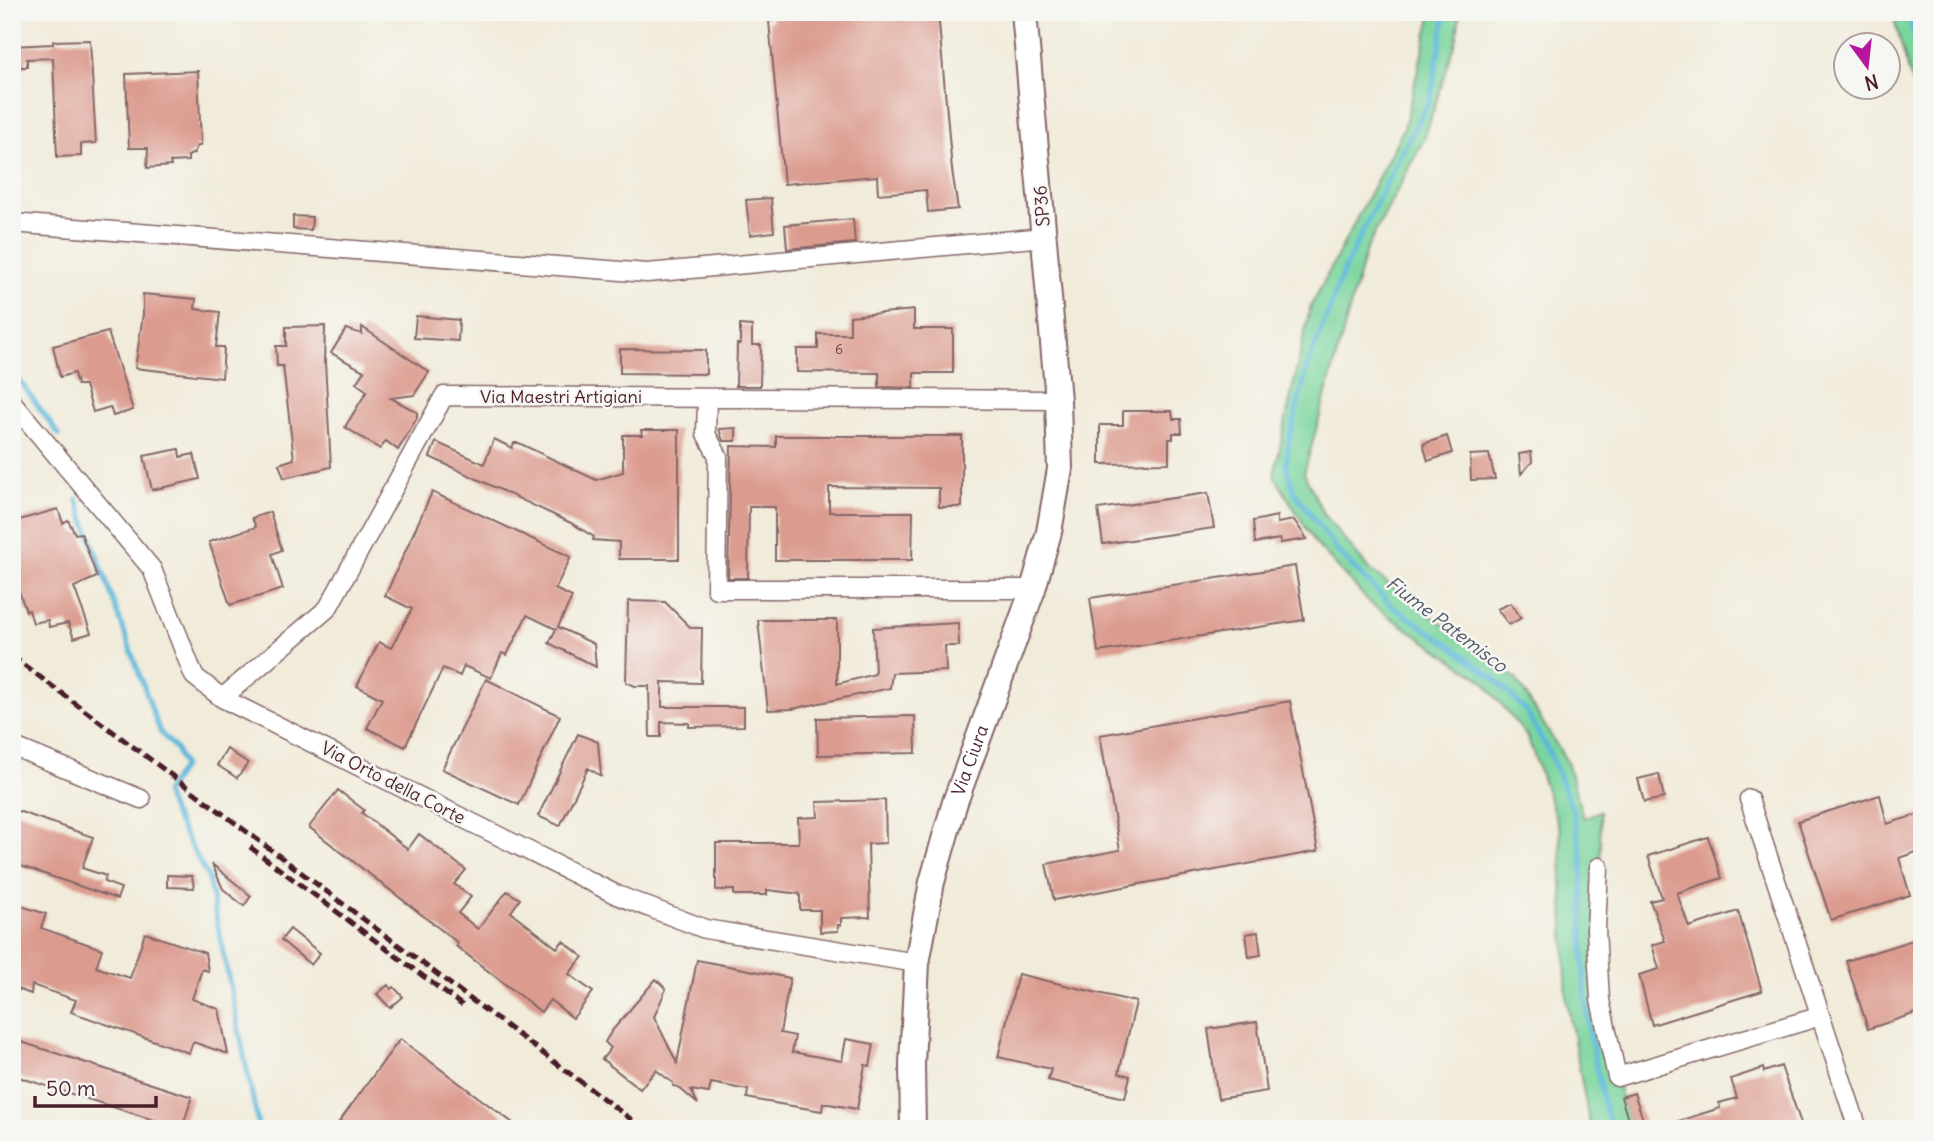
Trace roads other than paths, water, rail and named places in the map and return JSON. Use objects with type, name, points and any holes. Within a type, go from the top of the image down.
[{"type":"main road","name":"SP36","points":[[1024,12],[1058,400]]},
{"type":"main road","name":"Via Ciura","points":[[913,1129],[912,1065],[917,963],[932,882],[955,802],[1033,589],[1049,533],[1060,469],[1058,400]]},
{"type":"street","points":[[12,223],[647,273],[1045,237]]},
{"type":"street","name":"Via Maestri Artigiani","points":[[222,698],[328,608],[444,396],[1058,400]]},
{"type":"street","points":[[706,398],[706,434],[718,456],[716,589],[1033,589]]},
{"type":"street","name":"Via Orto della Corte","points":[[12,402],[152,569],[194,676],[222,698],[617,895],[705,929],[917,963]]},
{"type":"street","points":[[12,746],[141,799]]},
{"type":"street","points":[[1749,799],[1858,1129]]},
{"type":"street","points":[[1599,867],[1596,929],[1600,1000],[1617,1077],[1821,1016]]},
{"type":"waterway","name":"Fiume Patemisco","points":[[1446,12],[1430,100],[1344,270],[1307,368],[1289,440],[1286,465],[1295,493],[1340,554],[1393,607],[1496,680],[1526,711],[1550,754],[1573,811],[1582,856],[1584,977],[1589,1030],[1603,1101],[1612,1129]]},
{"type":"waterway","points":[[1908,12],[1922,66]]},
{"type":"waterway","points":[[12,370],[59,435]]},
{"type":"waterway","points":[[77,499],[160,732],[176,749],[183,766],[165,793],[172,812],[208,877],[259,1129]]},
{"type":"railway","points":[[12,656],[644,1129]]},
{"type":"railway","points":[[250,847],[463,1006]]}]
